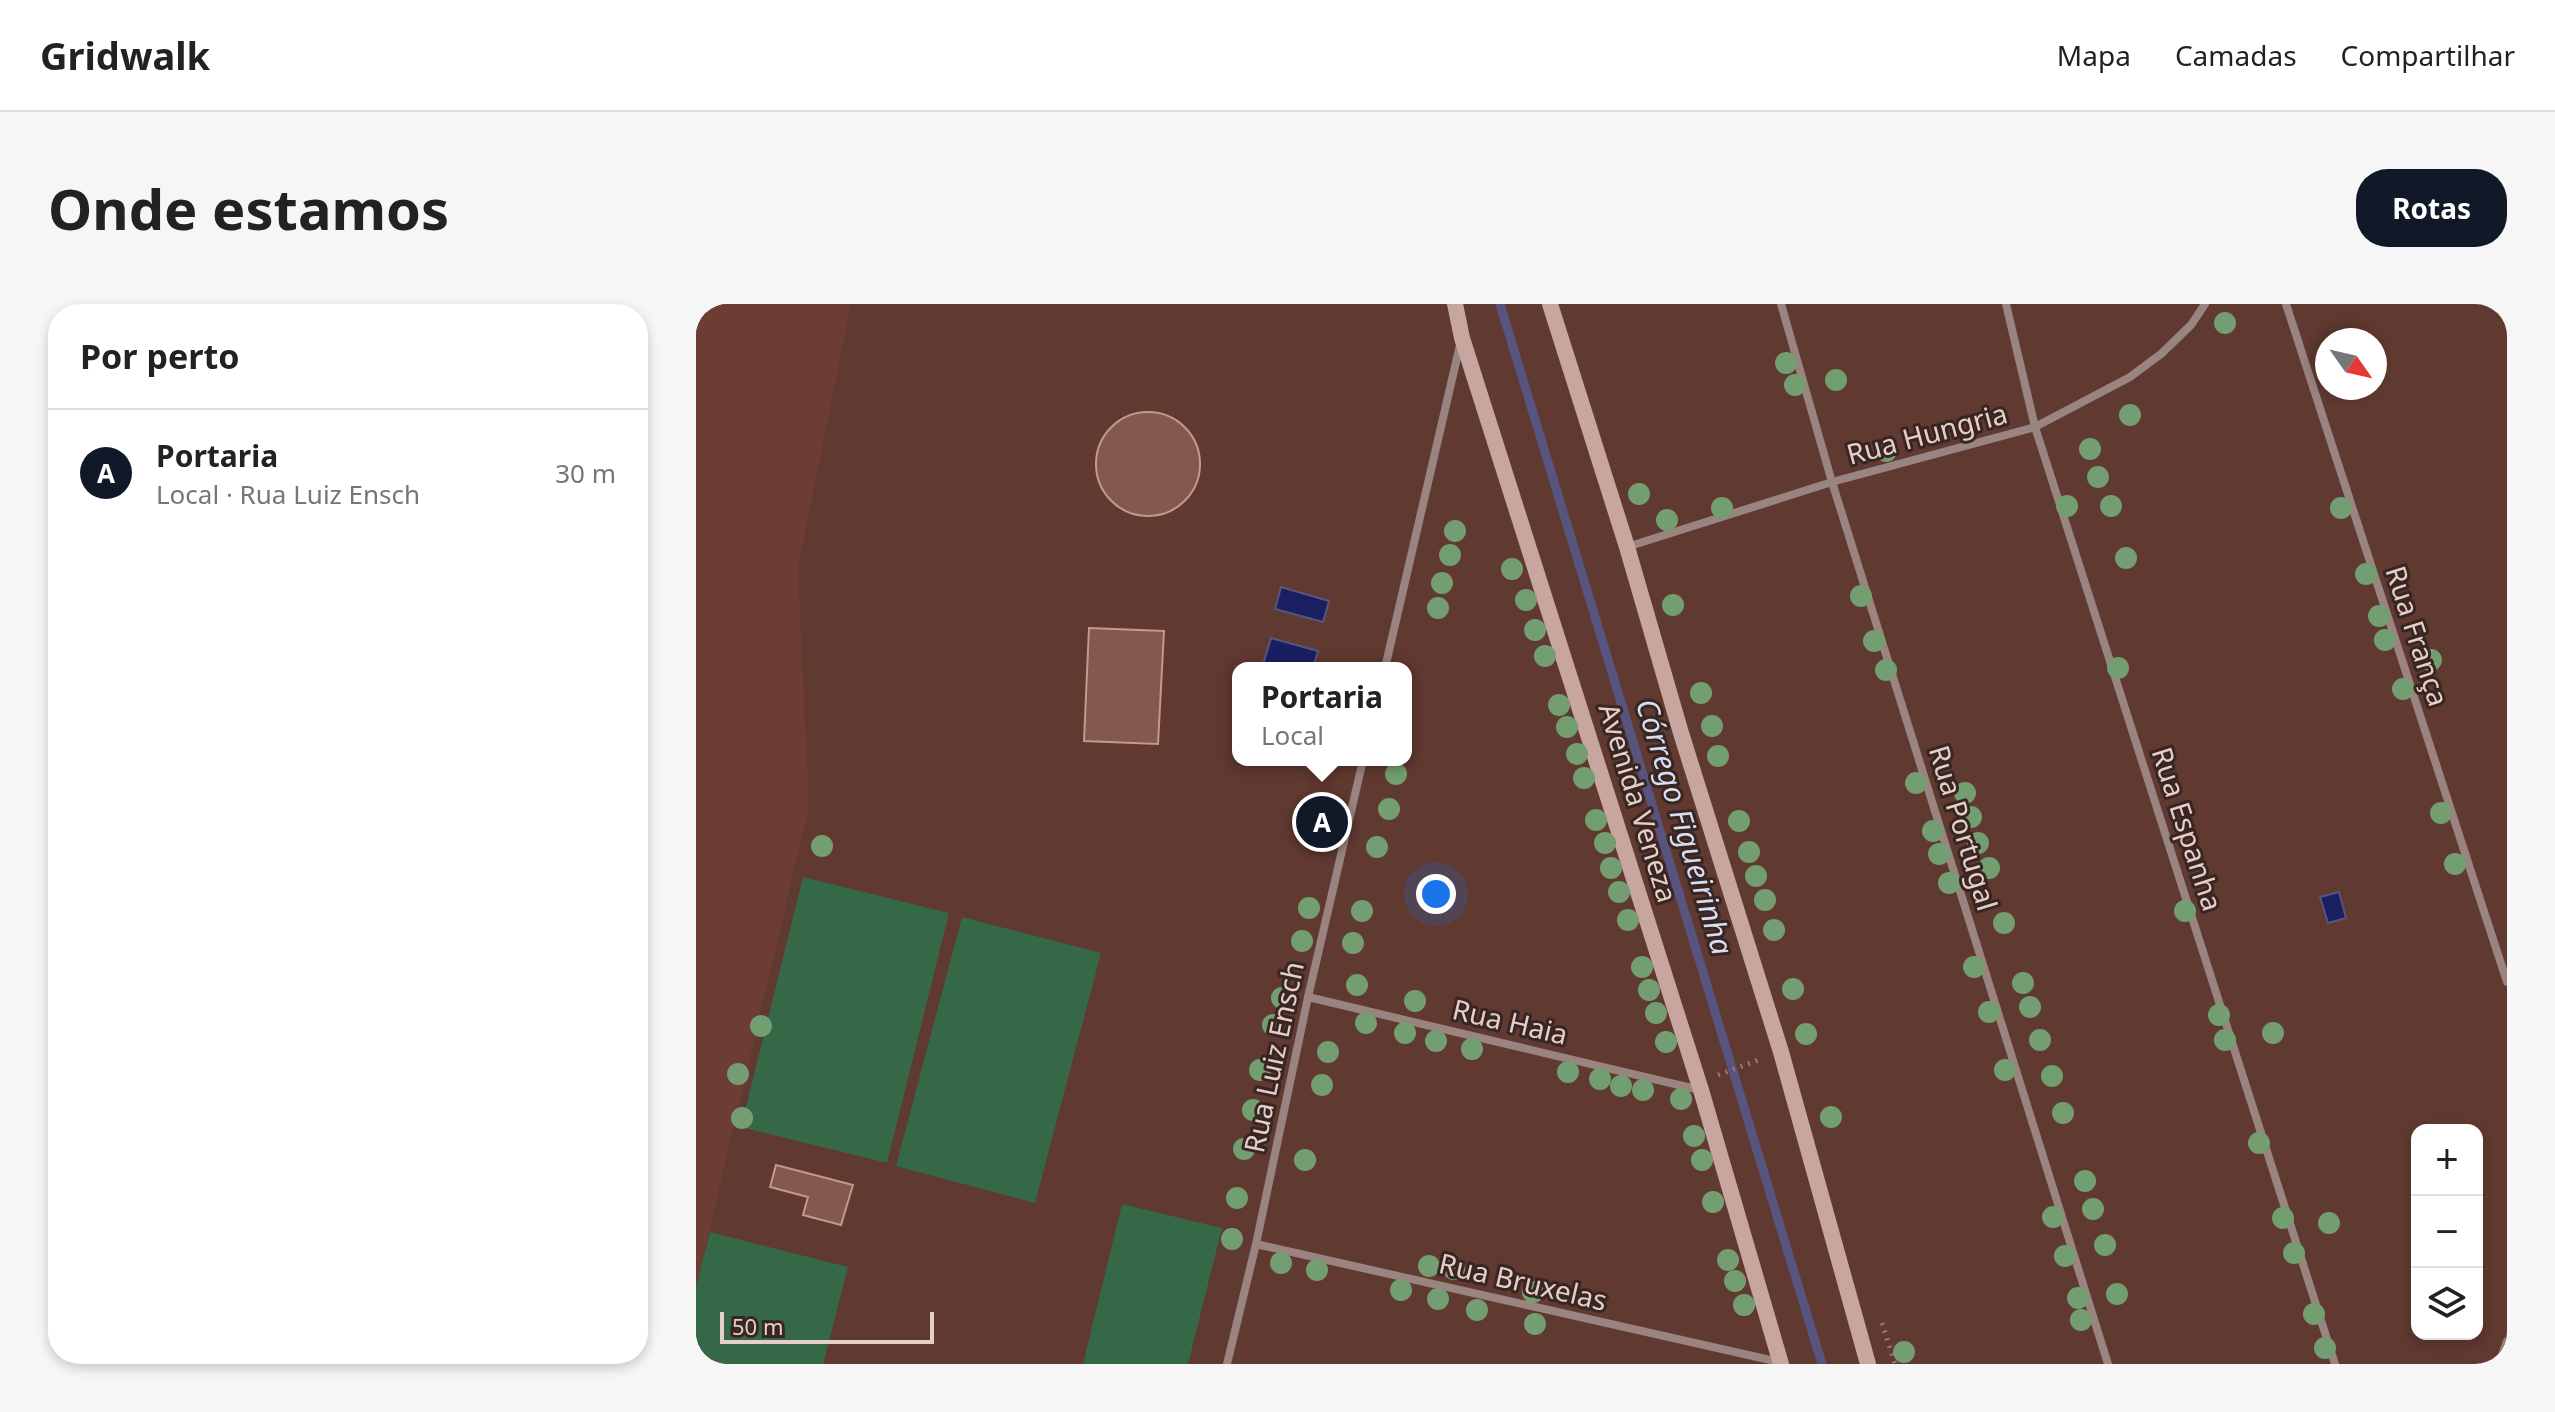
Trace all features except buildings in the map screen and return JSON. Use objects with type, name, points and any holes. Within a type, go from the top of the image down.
[{"type":"main road","name":"Avenida Veneza","points":[[1455,304],[1462,338],[1700,1086],[1780,1363]]},
{"type":"main road","points":[[1550,304],[1781,1052],[1868,1364]]},
{"type":"street","name":"Rua Portugal","points":[[1781,304],[1832,482],[2108,1364]]},
{"type":"street","name":"Rua Espanha","points":[[2006,304],[2035,427],[2335,1364]]},
{"type":"street","name":"Rua Hungria","points":[[1627,547],[1832,482],[2035,427],[2130,377],[2191,325],[2205,304]]},
{"type":"street","name":"Rua França","points":[[2286,304],[2507,982]]},
{"type":"street","points":[[1386,662],[1462,338]]},
{"type":"street","name":"Rua Luiz Ensch","points":[[1227,1364],[1362,766]]},
{"type":"street","name":"Rua Haia","points":[[1308,997],[1700,1086]]},
{"type":"street","name":"Rua Bruxelas","points":[[1256,1244],[1780,1363]]},
{"type":"street","points":[[2499,1364],[2507,1341]]},
{"type":"path","points":[[1700,1086],[1781,1052]]},
{"type":"shaded area","points":[[696,304],[851,304],[798,567],[809,807],[696,1287]]},
{"type":"shaded area","points":[[1281,587],[1329,601],[1323,622],[1275,609]]},
{"type":"shaded area","points":[[1271,638],[1318,651],[1315,662],[1264,662]]},
{"type":"shaded area","points":[[2339,892],[2346,918],[2328,923],[2320,897]]},
{"type":"green space","points":[[803,877],[949,913],[887,1163],[741,1127]]},
{"type":"green space","points":[[962,917],[1101,953],[1035,1203],[896,1166]]},
{"type":"green space","points":[[1122,1204],[1222,1228],[1188,1364],[1083,1364]]},
{"type":"green space","points":[[710,1232],[848,1267],[823,1364],[696,1364],[696,1287]]},
{"type":"waterway","name":"Córrego Figueirinha","points":[[1500,304],[1822,1364]]},
{"type":"place","name":"Portaria","points":[[1322,822]]}]
